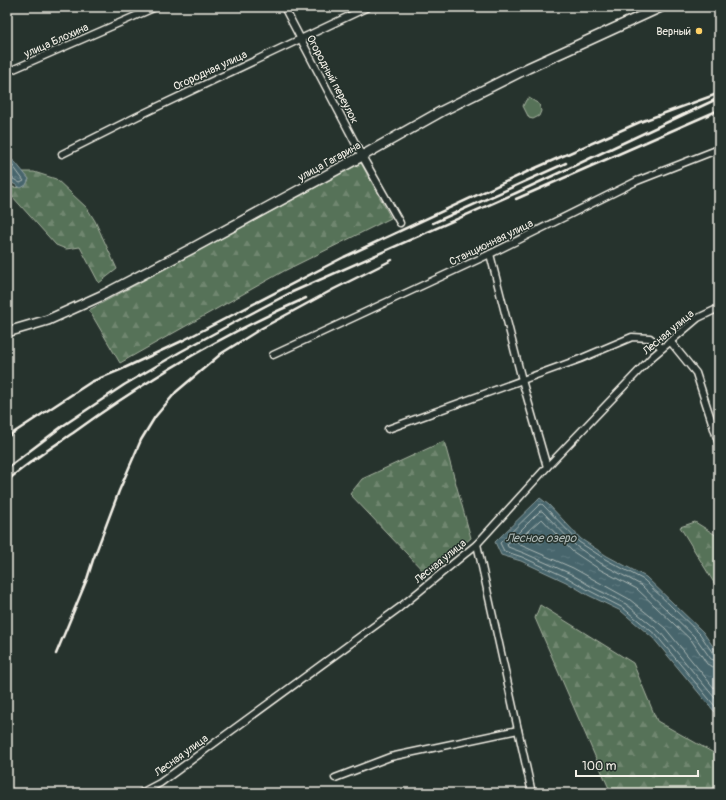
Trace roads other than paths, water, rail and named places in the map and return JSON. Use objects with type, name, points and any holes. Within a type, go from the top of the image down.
[{"type":"street","name":"улица Блохина","points":[[7,72],[156,7]]},
{"type":"street","name":"Огородный переулок","points":[[284,7],[362,156],[400,223]]},
{"type":"street","name":"Огородная улица","points":[[62,154],[138,116],[368,7]]},
{"type":"street","name":"улица Гагарина","points":[[7,332],[48,320],[97,298],[191,249],[442,111],[528,68],[661,7]]},
{"type":"street","name":"Станционная улица","points":[[273,355],[490,254],[637,181],[719,149]]},
{"type":"street","points":[[490,254],[522,380],[547,467]]},
{"type":"street","name":"Лесная улица","points":[[141,793],[160,782],[399,608],[477,544],[547,467],[652,357],[698,318],[719,308]]},
{"type":"street","points":[[388,429],[580,359],[632,337],[650,338],[662,348]]},
{"type":"street","points":[[670,341],[696,373],[719,444]]},
{"type":"street","points":[[477,544],[532,793]]},
{"type":"street","points":[[335,778],[390,757],[518,730]]},
{"type":"water","points":[[7,157],[15,162],[29,179],[26,185],[21,188],[7,180]]},
{"type":"water","name":"Лесное озеро","points":[[540,498],[549,505],[581,539],[607,556],[646,577],[703,632],[719,655],[719,717],[653,638],[621,611],[588,595],[566,582],[521,561],[501,555],[495,542]]},
{"type":"railway","points":[[7,437],[91,382],[182,341],[344,257],[531,170],[640,122],[717,94]]},
{"type":"railway","points":[[7,468],[64,425],[124,385],[180,352],[290,293],[516,193],[719,98]]},
{"type":"railway","points":[[516,199],[719,110]]},
{"type":"railway","points":[[433,223],[566,163]]},
{"type":"railway","points":[[56,654],[87,579],[119,491],[141,440],[155,417],[176,392],[222,353],[262,328],[392,260]]},
{"type":"railway","points":[[7,481],[39,456],[157,376],[245,327],[306,298]]},
{"type":"place","name":"Верный","points":[[699,31]]}]
